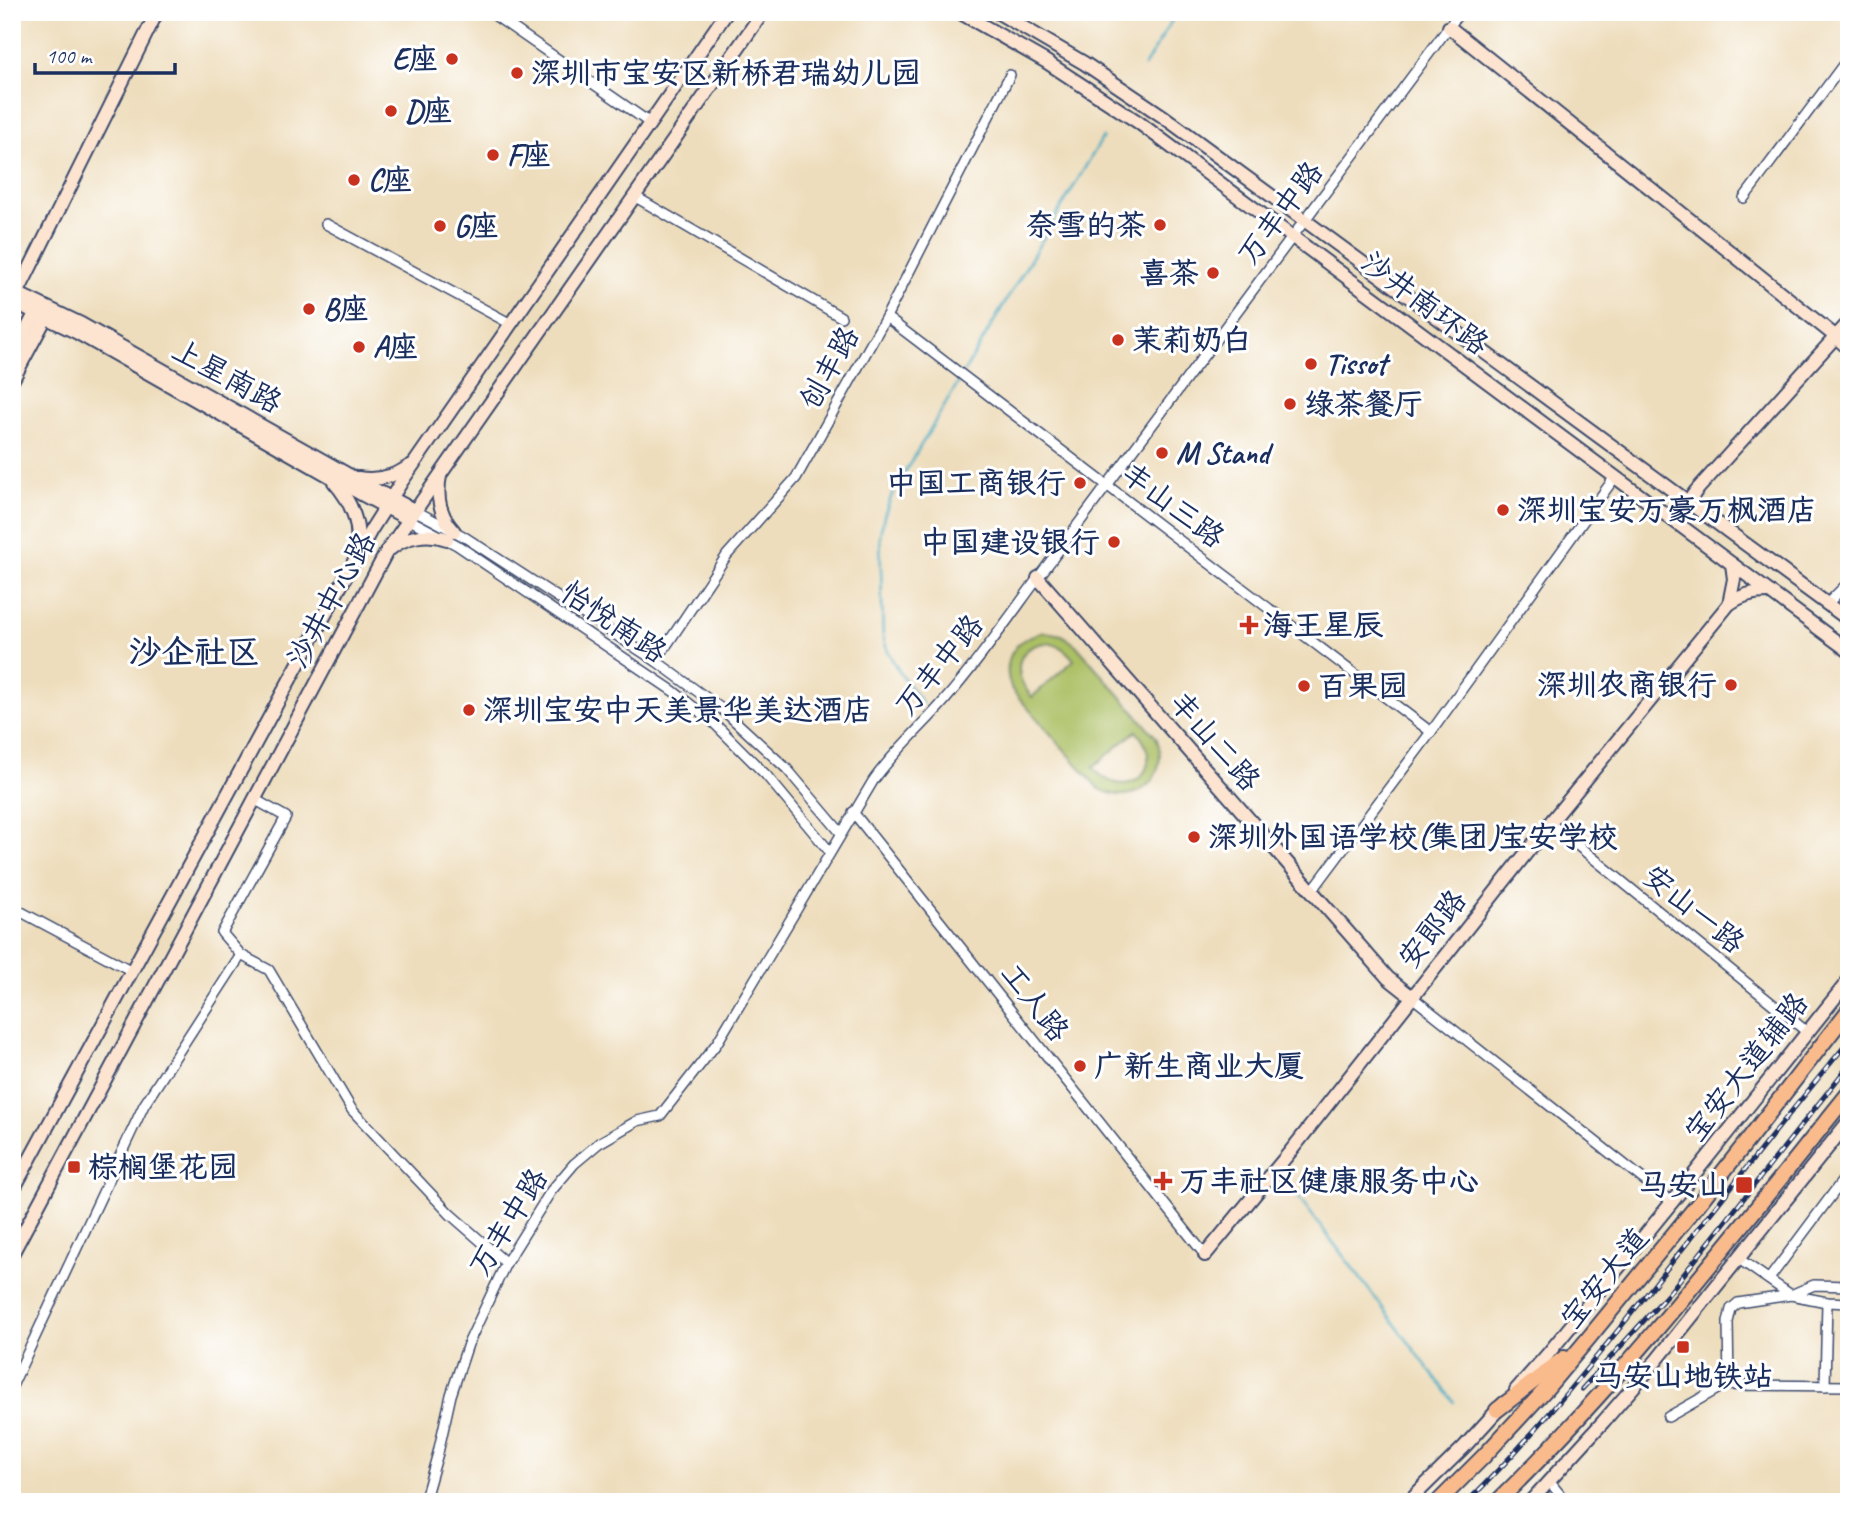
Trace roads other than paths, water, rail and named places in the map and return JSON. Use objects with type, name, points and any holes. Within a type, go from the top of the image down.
[{"type":"main road","name":"宝安大道","points":[[1438,1502],[1546,1389],[1587,1340],[1699,1203],[1849,1010]]},
{"type":"main road","points":[[1497,1502],[1650,1337],[1849,1093]]},
{"type":"main road","points":[[1497,1410],[1587,1340]]},
{"type":"street","points":[[14,295],[157,12]]},
{"type":"street","points":[[490,12],[650,123]]},
{"type":"street","name":"沙井中心路","points":[[12,1192],[354,560],[388,503],[727,12]]},
{"type":"street","name":"沙井中心路","points":[[12,1254],[387,551],[763,12]]},
{"type":"street","name":"沙井南环路","points":[[959,12],[1034,54],[1116,107],[1849,651]]},
{"type":"street","name":"沙井南环路","points":[[998,12],[1084,62],[1135,96],[1849,620]]},
{"type":"street","name":"万丰中路","points":[[424,1502],[451,1395],[468,1344],[506,1263],[551,1191],[574,1164],[600,1143],[637,1121],[660,1116],[717,1043],[881,769],[974,666],[1460,12]]},
{"type":"street","points":[[1449,27],[1849,349]]},
{"type":"street","points":[[1744,198],[1849,57]]},
{"type":"street","name":"创丰路","points":[[656,661],[727,555],[796,478],[886,317],[1010,75]]},
{"type":"street","points":[[635,196],[841,317]]},
{"type":"street","points":[[326,224],[511,324]]},
{"type":"street","name":"上星南路","points":[[14,295],[323,472],[411,514]]},
{"type":"street","points":[[12,357],[43,311]]},
{"type":"street","points":[[12,381],[43,311]]},
{"type":"street","name":"上星南路","points":[[43,311],[93,331],[350,476],[388,503]]},
{"type":"street","name":"丰山三路","points":[[886,317],[1432,732]]},
{"type":"street","points":[[1688,502],[1849,322]]},
{"type":"street","points":[[350,476],[379,479],[399,472],[415,461]]},
{"type":"street","points":[[387,551],[396,544],[415,537],[450,535],[440,505],[438,488],[442,470]]},
{"type":"street","points":[[323,472],[342,492],[354,515],[358,540],[354,560]]},
{"type":"street","points":[[1312,891],[1432,732],[1615,477]]},
{"type":"street","name":"怡悦南路","points":[[411,514],[656,661],[723,710],[787,769],[841,833]]},
{"type":"street","name":"怡悦南路","points":[[450,535],[713,722],[766,775],[830,852]]},
{"type":"street","points":[[1729,604],[1734,579],[1732,565]]},
{"type":"street","name":"丰山二路","points":[[1038,578],[1388,978],[1412,997]]},
{"type":"street","points":[[1827,604],[1849,582]]},
{"type":"street","points":[[1729,604],[1753,592],[1769,592]]},
{"type":"street","name":"安郎路","points":[[1205,1255],[1290,1152],[1550,823],[1729,604]]},
{"type":"street","points":[[254,799],[286,817],[222,933],[242,955],[270,970],[352,1110],[450,1214],[506,1263]]},
{"type":"street","name":"工人路","points":[[853,812],[1205,1255]]},
{"type":"street","name":"安山一路","points":[[1550,823],[1807,1032]]},
{"type":"street","points":[[12,907],[132,971]]},
{"type":"street","points":[[12,1386],[144,1105],[242,955]]},
{"type":"street","name":"宝安大道辅路","points":[[1408,1502],[1464,1447],[1547,1355],[1849,980]]},
{"type":"street","points":[[1412,997],[1672,1202]]},
{"type":"street","points":[[1530,1502],[1656,1361],[1849,1121]]},
{"type":"street","points":[[1769,1279],[1849,1172]]},
{"type":"street","points":[[1739,1259],[1791,1295],[1826,1302],[1849,1303]]},
{"type":"street","points":[[1728,1385],[1728,1322],[1731,1309],[1738,1303],[1791,1295],[1814,1285],[1849,1286]]},
{"type":"street","points":[[1825,1386],[1826,1302]]},
{"type":"street","points":[[1668,1417],[1728,1385],[1849,1387]]},
{"type":"street","points":[[1549,1481],[1566,1502]]},
{"type":"waterway","points":[[1144,67],[1177,12]]},
{"type":"waterway","points":[[964,372],[1103,137]]},
{"type":"waterway","points":[[922,703],[894,663],[883,637],[880,535],[893,492],[961,378]]},
{"type":"waterway","points":[[1294,1191],[1454,1402]]},
{"type":"railway","points":[[1467,1502],[1572,1387],[1849,1041]]},
{"type":"railway","points":[[1582,1389],[1669,1293],[1849,1065]]},
{"type":"place","name":"E座","points":[[452,59]]},
{"type":"place","name":"深圳市宝安区新桥君瑞幼儿园","points":[[517,73]]},
{"type":"place","name":"D座","points":[[391,111]]},
{"type":"place","name":"F座","points":[[493,155]]},
{"type":"place","name":"C座","points":[[354,180]]},
{"type":"place","name":"奈雪的茶","points":[[1160,225]]},
{"type":"place","name":"G座","points":[[440,226]]},
{"type":"place","name":"喜茶","points":[[1213,273]]},
{"type":"place","name":"B座","points":[[309,309]]},
{"type":"place","name":"茉莉奶白","points":[[1118,340]]},
{"type":"place","name":"A座","points":[[359,347]]},
{"type":"place","name":"Tissot","points":[[1311,364]]},
{"type":"place","name":"绿茶餐厅","points":[[1290,404]]},
{"type":"place","name":"M Stand","points":[[1162,453]]},
{"type":"place","name":"中国工商银行","points":[[1080,483]]},
{"type":"place","name":"深圳宝安万豪万枫酒店","points":[[1503,510]]},
{"type":"place","name":"中国建设银行","points":[[1114,542]]},
{"type":"place","name":"海王星辰","points":[[1249,625]]},
{"type":"place","name":"深圳农商银行","points":[[1731,685]]},
{"type":"place","name":"百果园","points":[[1304,686]]},
{"type":"place","name":"深圳宝安中天美景华美达酒店","points":[[469,710]]},
{"type":"place","name":"深圳外国语学校(集团)宝安学校","points":[[1194,837]]},
{"type":"place","name":"广新生商业大厦","points":[[1080,1066]]},
{"type":"place","name":"棕榈堡花园","points":[[74,1167]]},
{"type":"place","name":"万丰社区健康服务中心","points":[[1163,1181]]},
{"type":"place","name":"马安山","points":[[1744,1185]]},
{"type":"place","name":"马安山地铁站","points":[[1683,1347]]},
{"type":"district","name":"沙企社区","points":[[194,652]]}]
